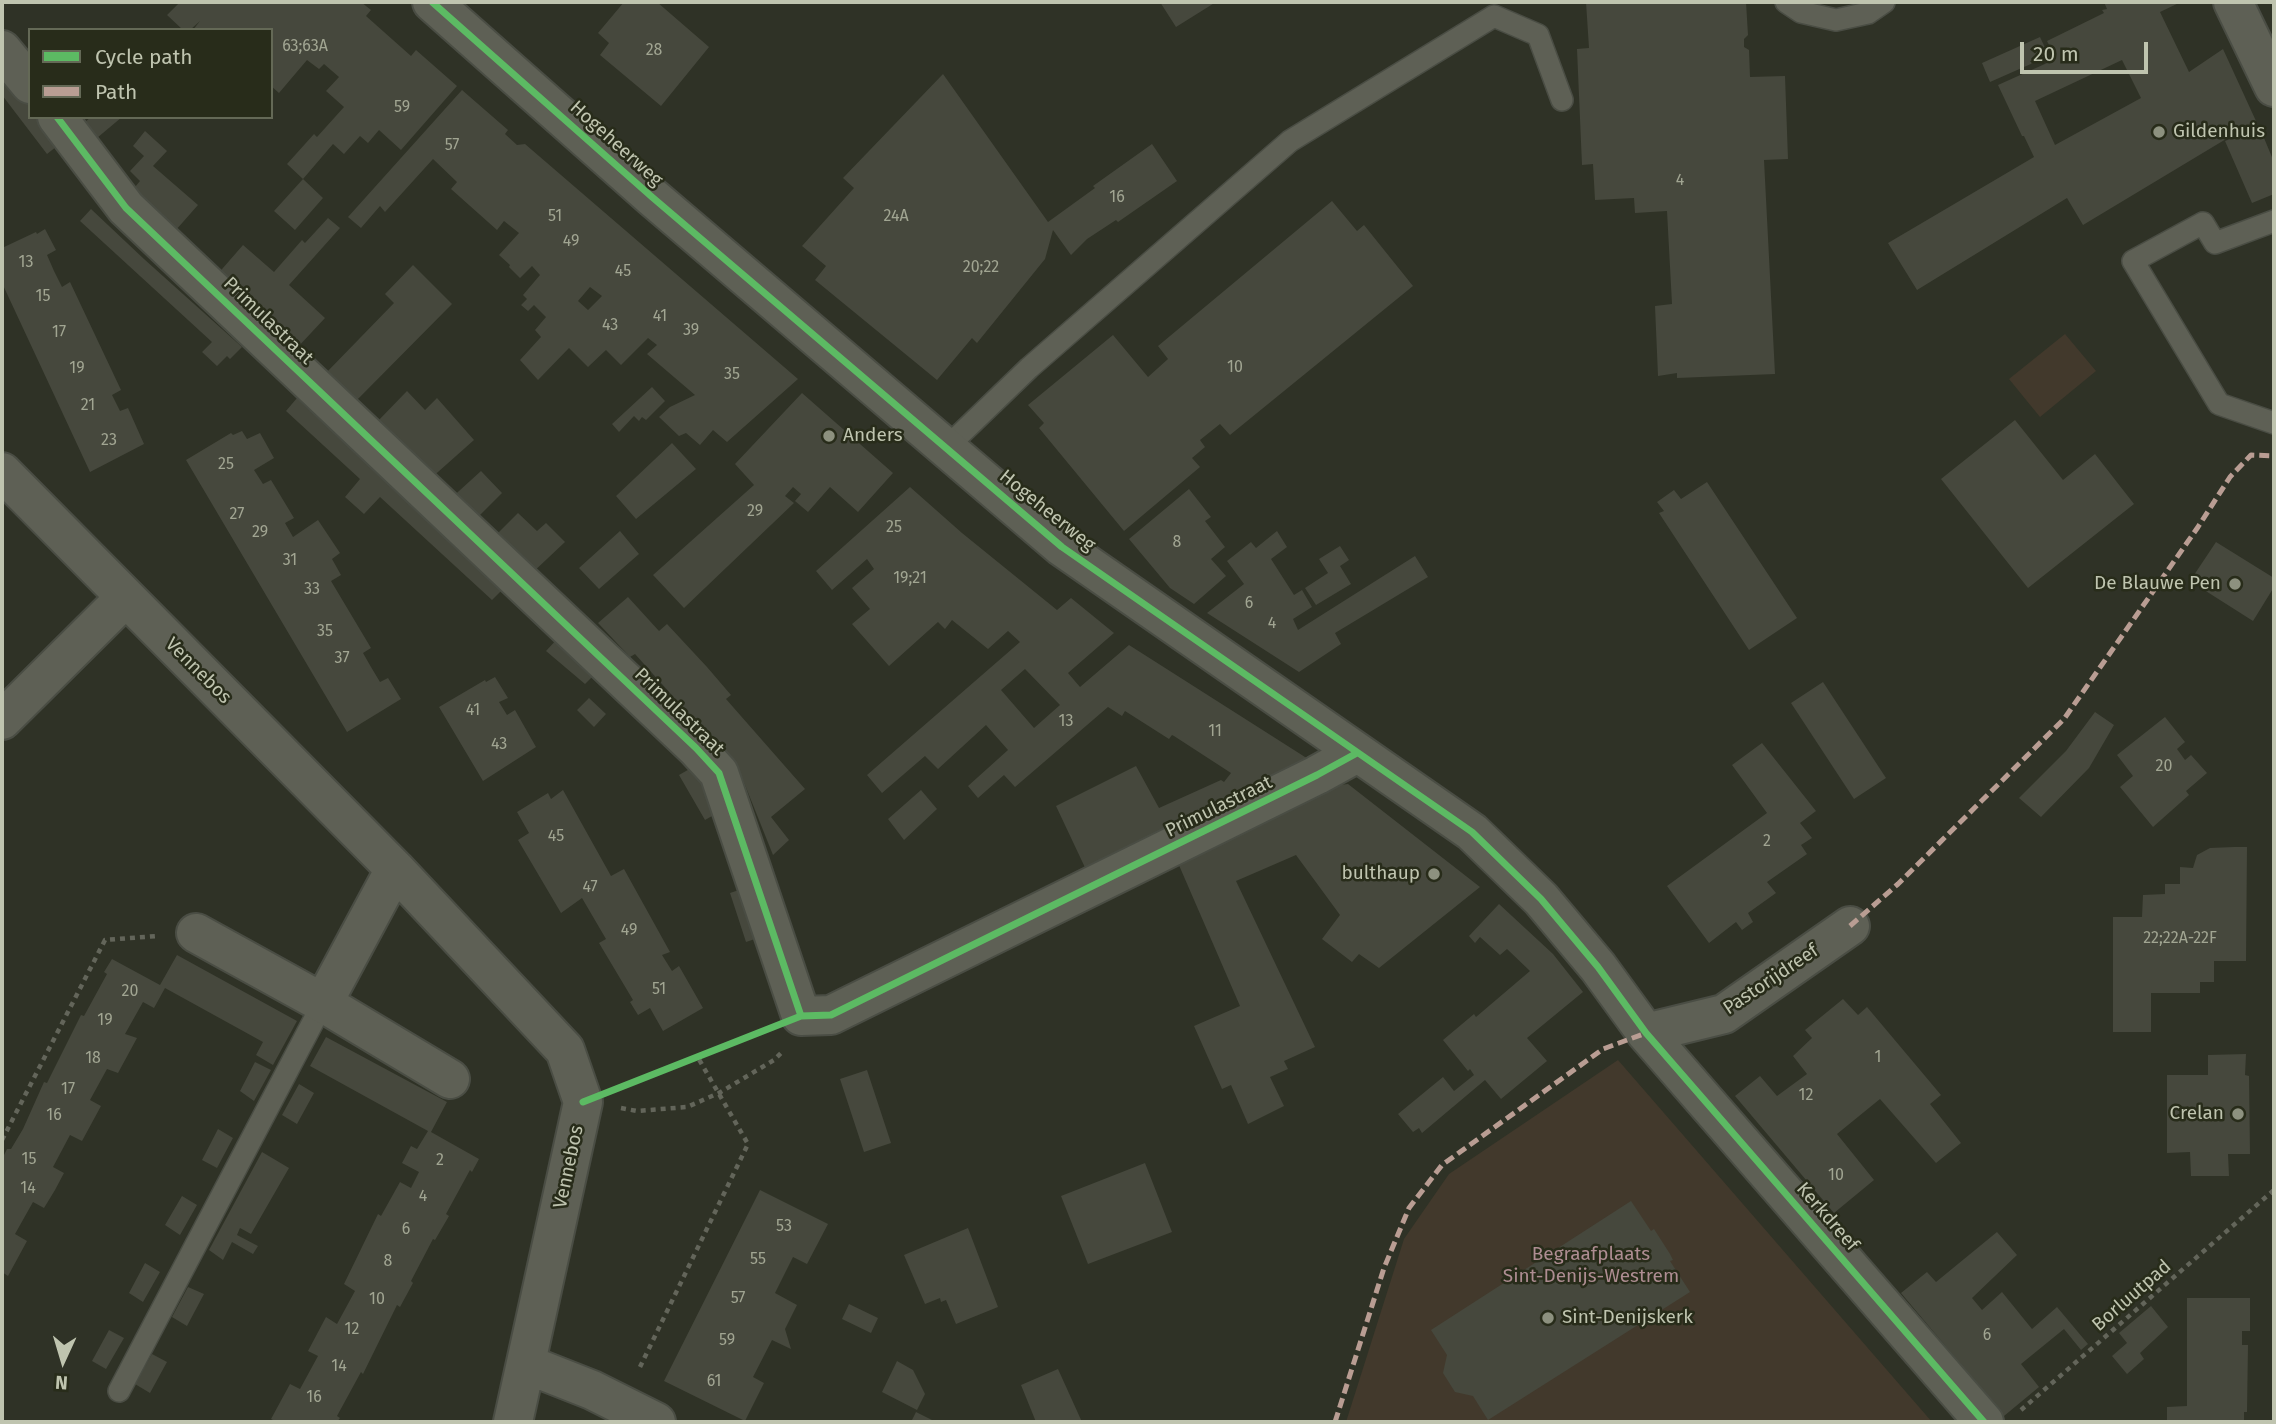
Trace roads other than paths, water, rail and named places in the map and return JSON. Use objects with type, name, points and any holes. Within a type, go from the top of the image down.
[{"type":"street","name":"Hogeheerweg","points":[[432,2],[642,188],[1062,547],[1472,832],[1531,889],[1598,967],[1646,1033]]},
{"type":"street","points":[[2233,2],[2274,87]]},
{"type":"street","points":[[2,50],[28,82]]},
{"type":"street","name":"Primulastraat","points":[[59,119],[126,208],[696,748],[719,773],[801,1016],[831,1015],[1357,753]]},
{"type":"street","name":"Vennebos","points":[[2,472],[396,869],[565,1050],[583,1102],[513,1422]]},
{"type":"street","points":[[2,720],[125,598]]},
{"type":"street","points":[[323,1003],[396,869]]},
{"type":"street","name":"Pastorijdreef","points":[[1646,1033],[1724,1014],[1850,926]]},
{"type":"street","points":[[196,933],[323,1003],[450,1079]]},
{"type":"street","name":"Kerkdreef","points":[[1646,1033],[2001,1418]]},
{"type":"street","points":[[526,1364],[592,1390],[656,1422]]},
{"type":"lane","points":[[1786,2],[1801,12],[1836,20],[1868,13],[1884,2]]},
{"type":"lane","points":[[946,448],[1029,368],[1290,141],[1494,16],[1538,35],[1562,100]]},
{"type":"lane","points":[[2274,221],[2215,243],[2203,223],[2133,261],[2219,404],[2274,423]]},
{"type":"lane","points":[[120,1391],[323,1003]]},
{"type":"place","name":"Gildenhuis","points":[[2159,132]]},
{"type":"place","name":"Anders","points":[[829,436]]},
{"type":"place","name":"De Blauwe Pen","points":[[2235,584]]},
{"type":"place","name":"bulthaup","points":[[1434,874]]},
{"type":"place","name":"Crelan","points":[[2238,1114]]},
{"type":"place","name":"Sint-Denijskerk","points":[[1548,1318]]},
{"type":"park label","name":"Begraafplaats Sint-Denijs-Westrem","points":[[1591,1266]]}]
